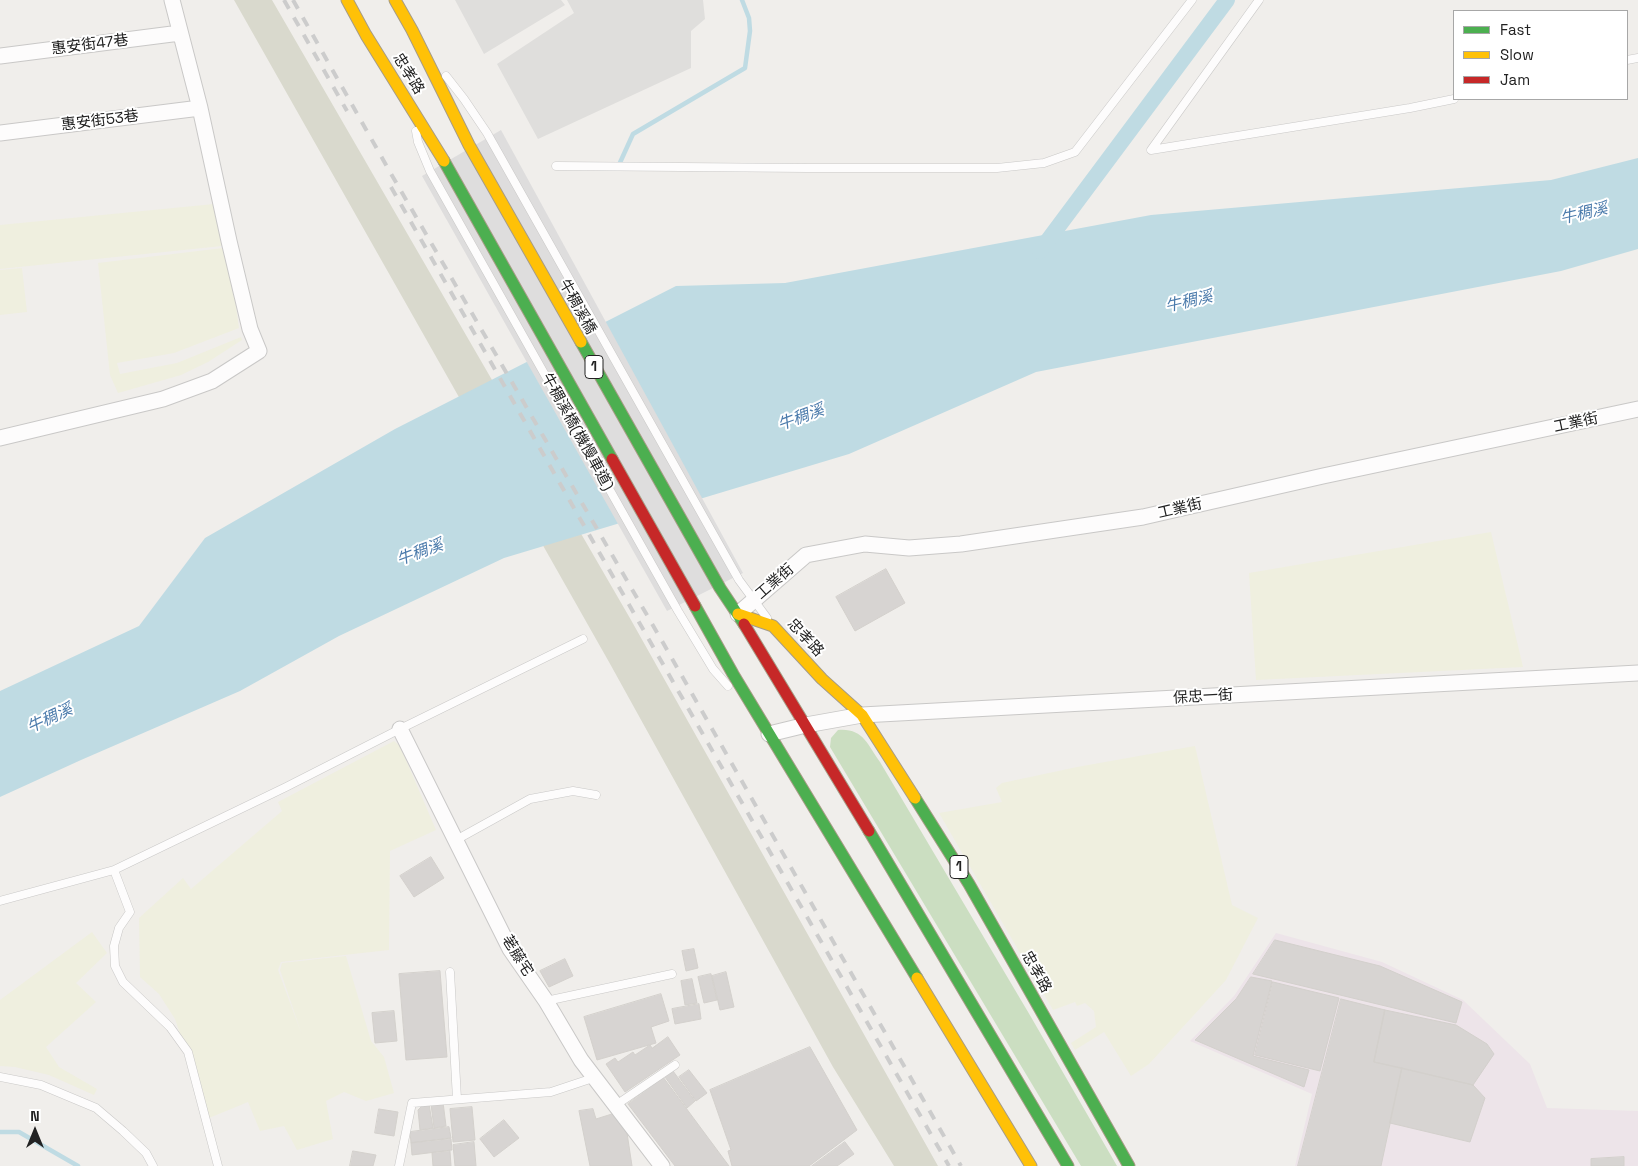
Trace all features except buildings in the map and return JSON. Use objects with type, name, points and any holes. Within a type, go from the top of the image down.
[{"type":"main road","name":"忠孝路","points":[[347,0],[366,35],[445,162],[733,674],[769,734]]},
{"type":"main road","name":"忠孝路","points":[[395,0],[412,30],[469,145]]},
{"type":"main road","name":"牛稠溪橋","points":[[469,145],[720,588],[738,614]]},
{"type":"main road","name":"忠孝路","points":[[738,614],[773,626],[822,678],[862,715],[969,884],[1128,1166]]},
{"type":"main road","name":"1","points":[[738,614],[1068,1166]]},
{"type":"main road","name":"1","points":[[769,734],[1031,1166]]},
{"type":"street","points":[[0,438],[163,399],[212,381],[259,351],[250,328],[200,108],[172,0]]},
{"type":"street","name":"惠安街47巷","points":[[0,56],[180,33]]},
{"type":"street","name":"惠安街53巷","points":[[0,133],[200,108]]},
{"type":"street","name":"工業街","points":[[738,614],[806,554],[865,544],[909,548],[961,544],[1143,517],[1323,476],[1638,410]]},
{"type":"street","name":"保忠一街","points":[[769,734],[862,715],[1638,673]]},
{"type":"street","name":"荖藤宅","points":[[400,728],[510,949],[546,1001],[581,1060],[662,1166]]},
{"type":"lane","points":[[556,166],[987,168],[1044,163],[1075,152],[1192,0]]},
{"type":"lane","points":[[1259,0],[1150,150],[1410,108],[1453,99]]},
{"type":"lane","points":[[412,30],[487,133],[739,580],[773,626]]},
{"type":"lane","name":"牛稠溪橋(機慢車道)","points":[[415,114],[418,142],[426,165],[678,611],[713,669],[732,691]]},
{"type":"lane","points":[[0,901],[114,870],[286,788],[400,728],[583,639]]},
{"type":"lane","points":[[738,698],[769,734]]},
{"type":"lane","points":[[456,840],[530,799],[573,791],[596,795]]},
{"type":"lane","points":[[114,870],[130,912],[119,928],[114,946],[115,966],[123,982],[170,1027],[188,1052],[218,1166]]},
{"type":"lane","points":[[450,972],[457,1099]]},
{"type":"lane","points":[[546,1001],[672,974]]},
{"type":"lane","points":[[616,1105],[675,1065]]},
{"type":"lane","points":[[0,1076],[40,1085],[96,1108],[124,1131],[146,1153],[153,1166]]},
{"type":"lane","points":[[400,1166],[412,1103],[551,1092],[596,1078]]},
{"type":"shaded area","points":[[234,0],[272,0],[631,620],[938,1166],[894,1166],[833,1067],[609,662]]},
{"type":"shaded area","points":[[455,0],[561,0],[565,5],[484,54]]},
{"type":"shaded area","points":[[567,0],[703,0],[705,19],[691,31],[691,68],[538,139],[497,64],[574,13]]},
{"type":"shaded area","points":[[1276,933],[1382,962],[1463,1000],[1530,1064],[1547,1108],[1638,1111],[1638,1166],[1295,1166],[1312,1094],[1190,1041],[1234,996]]},
{"type":"green space","points":[[214,204],[222,246],[0,269],[0,225]]},
{"type":"green space","points":[[223,248],[235,299],[239,328],[174,353],[117,363],[120,374],[177,363],[241,337],[242,340],[208,362],[181,375],[118,393],[110,375],[98,263]]},
{"type":"green space","points":[[22,268],[27,312],[0,315],[0,270]]},
{"type":"green space","points":[[1491,532],[1523,667],[1256,680],[1249,573]]},
{"type":"green space","points":[[838,730],[859,734],[868,743],[1117,1166],[1081,1166],[830,747],[831,738]]},
{"type":"green space","points":[[394,741],[400,746],[436,830],[390,851],[389,950],[281,962],[278,970],[302,1035],[280,970],[282,963],[346,956],[371,1041],[384,1057],[394,1093],[366,1101],[344,1092],[326,1101],[333,1139],[297,1150],[284,1126],[260,1131],[248,1102],[209,1118],[175,1019],[159,994],[140,977],[139,918],[183,878],[191,889],[282,811],[278,802]]},
{"type":"green space","points":[[1195,746],[1232,905],[1258,918],[1226,980],[1149,1064],[1131,1076],[1104,1032],[1075,1050],[1071,1043],[1096,1027],[1094,1011],[1085,1003],[1077,1006],[1075,1002],[1053,1010],[939,813],[1002,802],[996,788],[1002,783],[1077,767]]},
{"type":"green space","points":[[92,932],[107,953],[76,983],[96,1002],[46,1047],[59,1067],[97,1089],[94,1095],[49,1075],[15,1067],[0,1066],[0,1000]]},
{"type":"water","name":"牛稠溪","points":[[1638,158],[1638,249],[1561,271],[1036,372],[849,454],[504,558],[339,636],[240,691],[0,797],[0,691],[139,626],[205,538],[395,429],[676,286],[785,283],[1151,215],[1551,180]]},
{"type":"pier","points":[[501,130],[743,573],[667,611],[422,176]]},
{"type":"waterway","points":[[618,167],[633,134],[745,68],[750,31],[749,18],[742,0]]},
{"type":"waterway","points":[[1040,251],[1227,0]]},
{"type":"waterway","points":[[0,1132],[19,1132],[78,1166]]},
{"type":"railway","points":[[284,0],[347,111]]},
{"type":"railway","points":[[293,0],[390,172],[662,641],[961,1166]]},
{"type":"railway","points":[[391,187],[949,1166]]},
{"type":"traffic: fast","points":[[444,161],[612,459]]},
{"type":"traffic: fast","points":[[581,342],[720,588],[744,624]]},
{"type":"traffic: fast","points":[[695,606],[733,674],[917,978]]},
{"type":"traffic: fast","points":[[915,798],[969,884],[1129,1166]]},
{"type":"traffic: fast","points":[[869,831],[1068,1166]]},
{"type":"traffic: slow","points":[[347,0],[366,35],[444,161]]},
{"type":"traffic: slow","points":[[395,0],[412,30],[469,145],[581,342]]},
{"type":"traffic: slow","points":[[738,614],[773,626],[822,679],[862,715],[915,798]]},
{"type":"traffic: slow","points":[[917,978],[1031,1166]]},
{"type":"traffic: jam","points":[[612,459],[695,606]]},
{"type":"traffic: jam","points":[[744,624],[869,831]]}]
